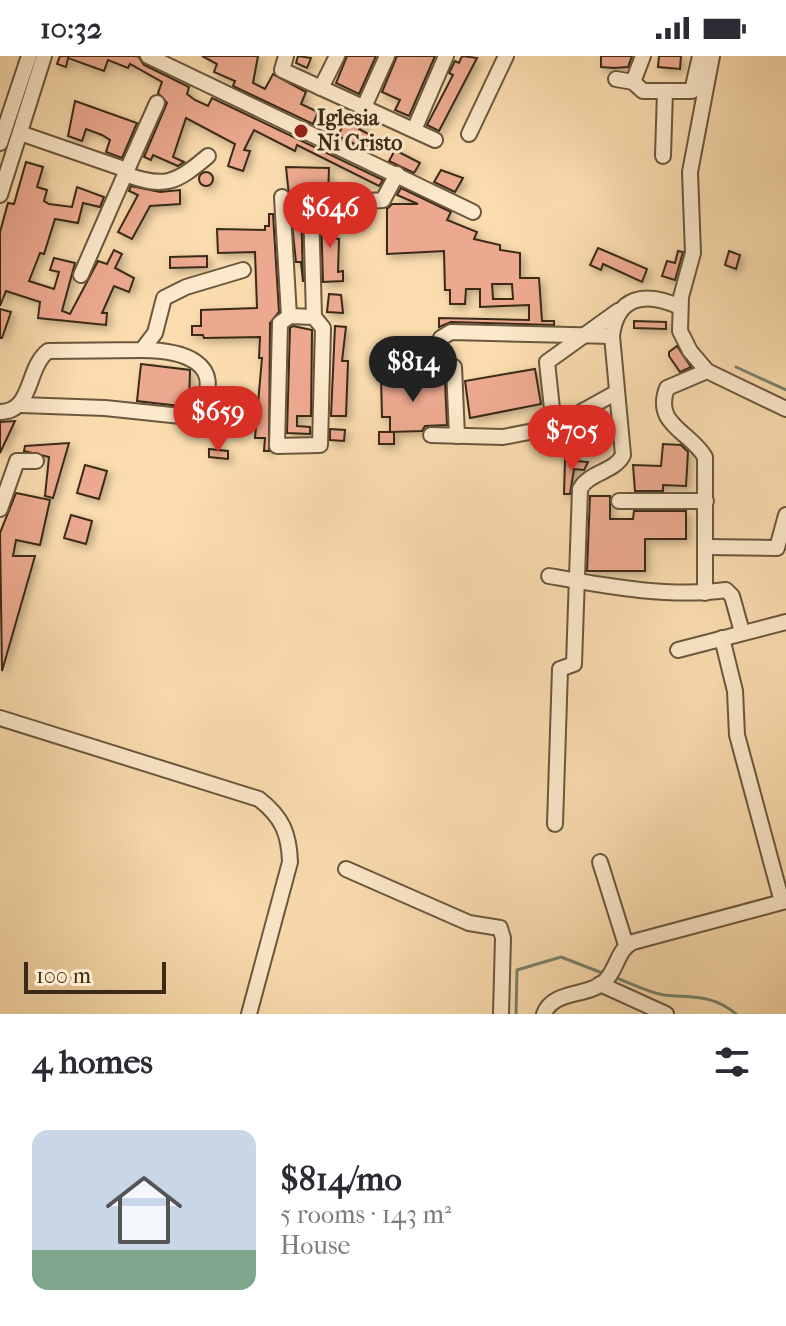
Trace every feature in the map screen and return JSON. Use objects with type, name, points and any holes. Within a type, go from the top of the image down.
[{"type":"street","points":[[0,143],[29,56]]},
{"type":"street","points":[[0,195],[44,56]]},
{"type":"street","points":[[148,56],[473,212]]},
{"type":"street","points":[[286,56],[282,70],[435,140]]},
{"type":"street","points":[[321,88],[337,56]]},
{"type":"street","points":[[364,107],[387,56]]},
{"type":"street","points":[[414,130],[446,56]]},
{"type":"street","points":[[469,134],[506,56]]},
{"type":"street","points":[[633,82],[643,56]]},
{"type":"street","points":[[616,79],[633,82],[643,91],[692,91],[700,56]]},
{"type":"street","points":[[712,56],[690,177],[693,253],[680,302],[682,338],[707,371],[786,409]]},
{"type":"street","points":[[663,156],[665,91]]},
{"type":"street","points":[[81,275],[157,103]]},
{"type":"street","points":[[20,133],[163,183],[185,174],[208,156]]},
{"type":"street","points":[[314,317],[289,316],[280,325],[278,446],[320,445],[323,328],[314,317],[312,203],[383,200],[397,174]]},
{"type":"street","points":[[282,197],[289,316]]},
{"type":"street","points":[[142,350],[155,333],[164,298],[186,287],[243,270]]},
{"type":"street","points":[[554,427],[546,365],[636,300],[680,302]]},
{"type":"street","points":[[555,824],[560,669],[574,664],[580,489],[587,479],[622,459],[612,336],[618,311]]},
{"type":"street","points":[[428,366],[441,338],[451,332],[612,336]]},
{"type":"street","points":[[0,412],[15,410],[21,405],[35,367],[48,351],[179,352],[198,363],[206,378],[207,390],[198,411],[181,416],[105,408],[21,405]]},
{"type":"street","points":[[383,367],[454,367],[457,436]]},
{"type":"street","points":[[705,593],[704,454],[668,421],[664,412],[667,388],[707,371]]},
{"type":"street","points":[[431,435],[503,437],[554,427],[617,392]]},
{"type":"street","points":[[0,509],[17,461],[36,461]]},
{"type":"street","points":[[619,501],[706,501]]},
{"type":"street","points":[[706,547],[777,548],[786,515]]},
{"type":"street","points":[[549,576],[705,593],[729,592],[742,632]]},
{"type":"street","points":[[678,650],[786,622]]},
{"type":"street","points":[[544,1014],[551,1003],[605,979],[626,945],[784,902],[737,735],[734,685],[722,638]]},
{"type":"street","points":[[0,718],[259,799],[279,815],[289,840],[290,862],[249,1014]]},
{"type":"street","points":[[600,862],[626,945]]},
{"type":"street","points":[[346,869],[469,923],[500,928],[503,938],[501,1014]]},
{"type":"street","points":[[605,979],[666,1014]]},
{"type":"building","points":[[60,56],[138,56],[144,65],[189,87],[187,94],[195,100],[208,106],[212,98],[383,180],[379,186],[297,145],[295,151],[254,130],[244,150],[250,151],[243,171],[228,166],[235,144],[186,118],[173,157],[184,162],[178,166],[153,155],[151,160],[144,157],[167,103],[158,93],[162,82],[130,64],[128,68],[108,60],[104,71],[68,58],[66,67],[57,64]]},
{"type":"building","points":[[202,56],[258,56],[253,83],[265,89],[273,74],[306,92],[301,104],[318,112],[313,124],[233,86],[235,81],[214,72],[217,64]]},
{"type":"building","points":[[298,56],[311,58],[307,68],[296,63]]},
{"type":"building","points":[[347,56],[376,56],[359,94],[336,83]]},
{"type":"building","points":[[397,56],[435,56],[409,116],[395,110],[400,100],[382,92]]},
{"type":"building","points":[[462,56],[477,58],[439,131],[427,125],[453,75],[449,73],[455,61],[459,63]]},
{"type":"building","points":[[601,56],[632,56],[628,67],[614,68],[601,67]]},
{"type":"building","points":[[659,56],[681,56],[680,69],[658,67]]},
{"type":"building","points":[[75,101],[137,123],[122,158],[106,152],[110,140],[102,135],[86,129],[82,141],[68,136]]},
{"type":"building","points":[[349,112],[364,118],[359,129],[372,136],[365,149],[338,136]]},
{"type":"building","points":[[395,150],[420,163],[414,173],[389,161]]},
{"type":"building","points":[[26,162],[43,167],[37,187],[47,190],[44,201],[49,204],[72,207],[77,187],[104,197],[100,207],[83,203],[78,223],[55,219],[44,254],[40,253],[29,281],[54,289],[59,272],[50,270],[54,258],[75,263],[62,311],[70,314],[98,261],[107,264],[114,250],[122,254],[115,268],[134,278],[129,292],[114,286],[102,313],[107,313],[106,325],[38,318],[40,302],[6,291],[0,306],[0,232],[8,203],[14,204]]},
{"type":"building","points":[[286,167],[329,168],[328,194],[306,196],[301,204],[303,282],[301,262],[296,262]]},
{"type":"building","points":[[441,170],[463,178],[455,192],[434,182]]},
{"type":"building","points":[[206,172],[213,179],[206,186],[199,179]]},
{"type":"building","points":[[131,186],[160,192],[180,190],[180,204],[150,206],[132,239],[118,232],[138,195],[129,191]]},
{"type":"building","points":[[401,188],[451,212],[447,220],[477,232],[474,239],[500,245],[500,250],[520,253],[520,278],[539,278],[542,321],[554,321],[554,325],[451,322],[439,327],[439,318],[529,320],[529,305],[480,307],[480,289],[466,289],[465,304],[450,304],[450,290],[445,290],[444,251],[387,254],[387,209],[392,204],[418,204],[397,195]],"holes":[[[492,284],[512,284],[513,299],[493,299]]]},
{"type":"building","points":[[337,213],[337,222],[331,222],[331,238],[339,239],[338,272],[343,271],[343,281],[323,282],[321,214]]},
{"type":"building","points":[[269,214],[273,214],[279,312],[270,323],[269,451],[264,451],[265,438],[255,438],[262,358],[259,358],[260,337],[204,338],[203,335],[192,335],[192,326],[201,326],[201,310],[257,308],[255,252],[218,253],[217,229],[265,230],[265,226],[269,226]]},
{"type":"building","points":[[598,248],[647,269],[642,282],[603,264],[601,270],[590,265]]},
{"type":"building","points":[[678,251],[683,252],[675,280],[662,276],[667,261],[675,263]]},
{"type":"building","points":[[729,251],[740,255],[736,269],[725,265]]},
{"type":"building","points":[[207,256],[207,267],[170,268],[170,257]]},
{"type":"building","points":[[329,294],[341,295],[343,313],[327,312]]},
{"type":"building","points":[[0,309],[11,312],[2,338],[0,338]]},
{"type":"building","points":[[634,321],[666,322],[666,329],[634,328]]},
{"type":"building","points":[[335,326],[346,327],[342,361],[348,361],[346,416],[331,416]]},
{"type":"building","points":[[290,328],[312,330],[311,416],[297,416],[297,426],[310,427],[310,434],[287,433]]},
{"type":"building","points":[[677,346],[691,367],[680,372],[669,356],[669,352]]},
{"type":"building","points":[[141,364],[190,370],[189,403],[180,406],[137,401]]},
{"type":"building","points":[[535,369],[541,404],[470,418],[465,381]]},
{"type":"building","points":[[381,377],[418,377],[418,383],[445,382],[447,425],[425,426],[422,431],[390,432],[390,417],[382,417]]},
{"type":"building","points":[[15,421],[0,453],[0,422]]},
{"type":"building","points":[[330,429],[345,430],[344,441],[330,440]]},
{"type":"building","points":[[379,432],[394,432],[394,444],[379,444]]},
{"type":"building","points":[[69,443],[53,498],[45,496],[49,457],[24,451],[25,446]]},
{"type":"building","points":[[663,444],[681,445],[688,452],[686,486],[663,485],[663,491],[635,491],[633,465],[661,466]]},
{"type":"building","points":[[209,449],[228,451],[228,459],[209,457]]},
{"type":"building","points":[[565,460],[588,462],[584,470],[574,469],[570,494],[564,494]]},
{"type":"building","points":[[85,465],[107,471],[99,499],[77,493]]},
{"type":"building","points":[[16,493],[50,500],[40,545],[16,540],[13,556],[35,556],[2,671],[0,533]]},
{"type":"building","points":[[590,496],[610,496],[610,519],[633,519],[634,511],[686,511],[686,539],[645,539],[645,571],[587,571]]},
{"type":"building","points":[[71,515],[92,521],[86,544],[64,538]]},
{"type":"waterway","points":[[736,367],[786,390]]},
{"type":"waterway","points":[[516,1014],[517,970],[561,957],[605,974]]},
{"type":"waterway","points":[[616,978],[658,994],[710,1000],[736,1014]]},
{"type":"place","name":"Iglesia Ni Cristo","points":[[301,131]]}]
